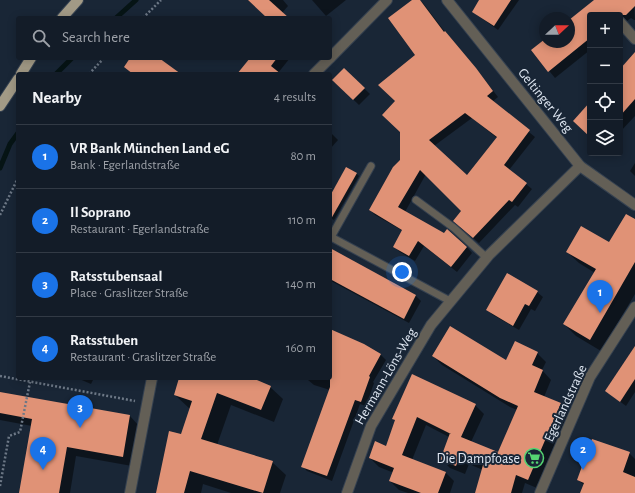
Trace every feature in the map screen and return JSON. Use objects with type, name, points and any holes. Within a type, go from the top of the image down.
[{"type":"main road","points":[[64,16],[78,0]]},
{"type":"main road","points":[[22,72],[31,60]]},
{"type":"main road","points":[[0,106],[16,82]]},
{"type":"street","points":[[332,56],[387,0]]},
{"type":"street","name":"Geltinger Weg","points":[[447,0],[580,166],[635,205]]},
{"type":"street","points":[[623,25],[635,39]]},
{"type":"street","points":[[316,72],[328,60]]},
{"type":"street","name":"Hermann-Löns-Weg","points":[[347,493],[371,426],[431,325],[487,258],[580,166]]},
{"type":"street","name":"Egerlandstraße","points":[[540,493],[590,377],[634,309]]},
{"type":"street","points":[[130,493],[152,380]]},
{"type":"lane","points":[[332,235],[371,166]]},
{"type":"lane","points":[[416,200],[454,228],[487,258]]},
{"type":"lane","points":[[332,238],[450,301]]},
{"type":"path","points":[[145,16],[161,0]]},
{"type":"path","points":[[91,72],[102,60]]},
{"type":"path","points":[[0,216],[16,182]]},
{"type":"path","points":[[0,376],[16,379]]},
{"type":"path","points":[[20,380],[147,404]]},
{"type":"path","points":[[0,486],[8,436],[20,432],[30,382]]},
{"type":"building","points":[[248,0],[269,0],[287,16],[265,16]]},
{"type":"building","points":[[412,0],[420,0],[444,32],[445,31],[476,68],[493,91],[487,96],[530,130],[504,165],[527,183],[512,202],[509,200],[473,238],[453,221],[461,211],[420,170],[398,207],[444,233],[447,229],[467,247],[451,267],[418,241],[409,256],[393,247],[402,230],[369,210],[393,167],[400,160],[400,132],[382,115],[395,101],[378,85],[415,55],[388,18]],"holes":[[[465,113],[497,137],[467,175],[429,140]]]},
{"type":"building","points":[[479,0],[511,0],[494,26],[472,12]]},
{"type":"building","points":[[594,0],[635,0],[635,6],[626,15],[623,15],[623,12],[587,12],[587,40],[548,72],[531,50],[539,44],[539,48],[575,48],[575,15]]},
{"type":"building","points":[[635,52],[635,99],[623,113],[623,84],[623,66]]},
{"type":"building","points":[[129,60],[162,60],[178,72],[130,72],[124,67]]},
{"type":"building","points":[[248,60],[276,60],[271,66],[278,72],[239,72]]},
{"type":"building","points":[[344,68],[365,88],[353,100],[332,80]]},
{"type":"building","points":[[587,105],[587,134],[573,121]]},
{"type":"building","points":[[346,167],[357,173],[332,217],[332,192]]},
{"type":"building","points":[[626,214],[635,219],[635,262],[590,340],[563,324],[596,269],[566,252],[581,226],[609,242]]},
{"type":"building","points":[[332,249],[416,295],[404,319],[332,280]]},
{"type":"building","points":[[507,273],[538,291],[529,306],[525,304],[513,326],[486,310]]},
{"type":"building","points":[[450,326],[506,360],[515,341],[538,352],[532,365],[543,370],[534,392],[561,403],[528,480],[516,475],[511,493],[475,493],[483,465],[460,456],[456,466],[440,460],[450,433],[417,417],[402,455],[446,472],[438,493],[421,493],[389,481],[394,468],[369,458],[375,441],[386,446],[395,420],[392,419],[412,374],[476,404],[461,437],[498,452],[518,406],[500,398],[432,356]]},
{"type":"building","points":[[332,330],[364,344],[381,354],[369,376],[370,377],[361,402],[355,400],[327,476],[301,467],[330,387],[330,380],[332,380]]},
{"type":"building","points":[[635,346],[635,379],[620,402],[605,391]]},
{"type":"building","points":[[178,380],[257,380],[271,386],[261,410],[217,393],[201,439],[273,461],[263,493],[190,471],[184,493],[156,493],[169,431],[181,434],[192,401],[174,395]]},
{"type":"building","points":[[0,392],[130,415],[123,457],[67,447],[59,493],[19,493],[32,419],[0,413]]},
{"type":"building","points":[[592,439],[630,452],[623,472],[635,477],[635,493],[580,493],[584,483],[577,480]]},
{"type":"waterway","points":[[118,16],[136,0]]},
{"type":"waterway","points":[[58,72],[70,60]]},
{"type":"waterway","points":[[0,168],[10,144],[16,136]]},
{"type":"place","name":"VR Bank München Land eG","points":[[600,313]]},
{"type":"place","name":"Ratsstubensaal","points":[[80,428]]},
{"type":"place","name":"Die Dampfoase","points":[[534,458]]},
{"type":"place","name":"Ratsstuben","points":[[43,470]]},
{"type":"place","name":"Il Soprano","points":[[583,470]]}]
